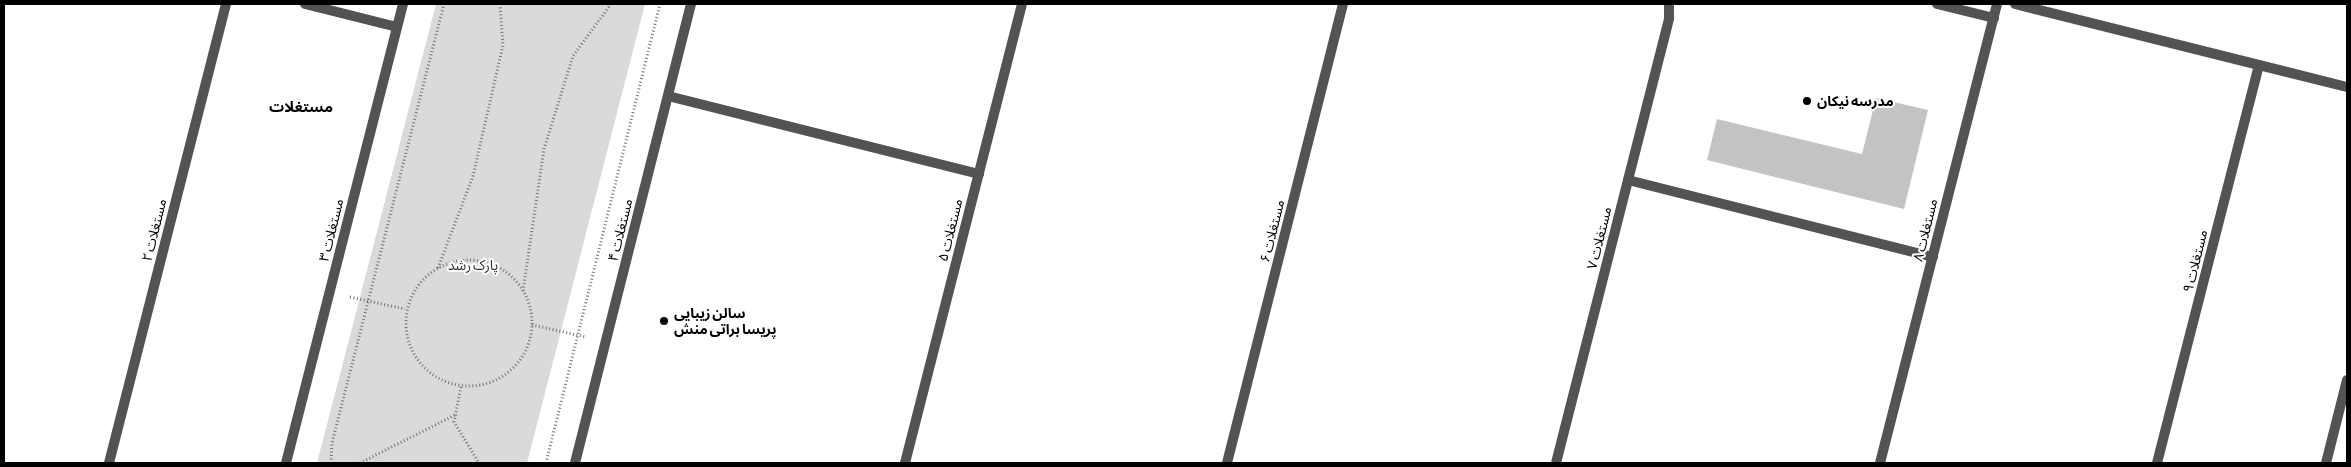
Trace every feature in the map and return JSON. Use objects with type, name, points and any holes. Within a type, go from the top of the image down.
[{"type":"street","name":"مستغلات ۲","points":[[109,463],[226,4]]},
{"type":"street","points":[[305,4],[397,27]]},
{"type":"street","name":"مستغلات ۳","points":[[286,463],[403,4]]},
{"type":"street","name":"مستغلات ۴","points":[[575,463],[691,4]]},
{"type":"street","name":"مستغلات ۵","points":[[905,463],[1022,4]]},
{"type":"street","name":"مستغلات ۷","points":[[1556,463],[1669,19],[1669,4]]},
{"type":"street","points":[[1937,4],[1994,18]]},
{"type":"street","name":"مستغلات ۸","points":[[1880,463],[1997,4]]},
{"type":"street","points":[[2015,4],[2347,87]]},
{"type":"street","name":"مستغلات ۶","points":[[1227,463],[1343,5]]},
{"type":"street","name":"مستغلات ۹","points":[[2157,463],[2258,65]]},
{"type":"street","points":[[668,96],[979,174]]},
{"type":"street","points":[[1628,180],[1933,257]]},
{"type":"street","points":[[2326,463],[2347,380]]},
{"type":"path","points":[[331,463],[332,443],[444,4]]},
{"type":"path","points":[[438,269],[473,176],[503,45],[500,4]]},
{"type":"path","points":[[523,291],[544,149],[573,56],[611,4]]},
{"type":"path","points":[[546,463],[660,4]]},
{"type":"path","points":[[482,260],[512,275],[523,291],[530,304],[532,337],[516,367],[488,385],[461,387],[455,387],[424,371],[407,343],[405,309],[421,280],[449,261],[482,260]]},
{"type":"path","points":[[330,292],[405,309]]},
{"type":"path","points":[[532,325],[606,342]]},
{"type":"path","points":[[461,387],[454,422],[479,463]]},
{"type":"path","points":[[360,463],[457,414]]},
{"type":"green space","name":"پارک رشد","points":[[436,4],[645,4],[527,463],[317,463]]},
{"type":"building","points":[[1876,98],[1928,110],[1904,209],[1707,160],[1717,119],[1862,154]]},
{"type":"place","name":"مدرسه نیکان","points":[[1807,101]]},
{"type":"place","name":"سالن زیبایی پریسا براتی منش","points":[[664,321]]},
{"type":"district","name":"مستغلات","points":[[301,107]]}]
